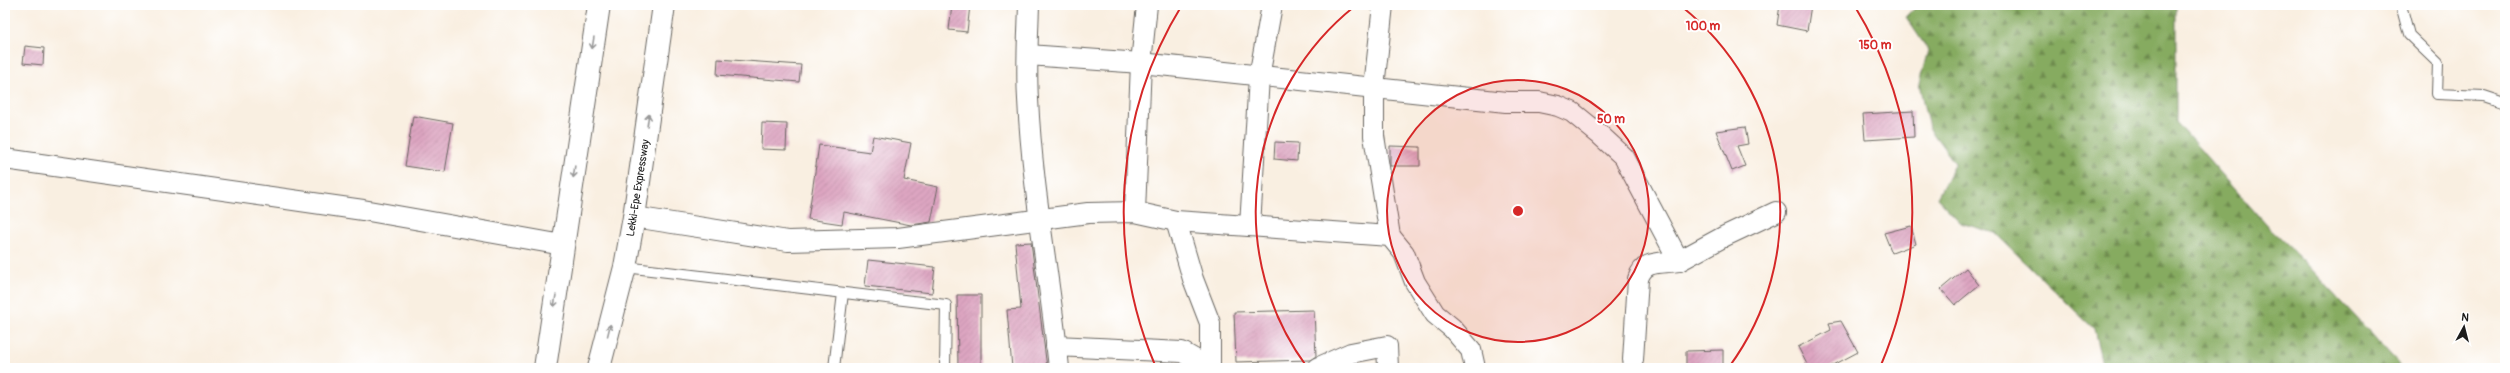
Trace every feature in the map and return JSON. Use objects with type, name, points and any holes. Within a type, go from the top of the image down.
[{"type":"highway","points":[[545,368],[599,5]]},
{"type":"highway","name":"Lekki-Epe Expressway","points":[[599,368],[625,267],[634,217],[664,5]]},
{"type":"street","points":[[1029,5],[1028,99],[1039,221],[1059,368]]},
{"type":"street","points":[[1135,212],[1141,63],[1146,5]]},
{"type":"street","points":[[1250,226],[1258,77],[1272,5]]},
{"type":"street","points":[[1384,5],[1374,87],[1377,161],[1390,236],[1404,253],[1415,282],[1435,314],[1452,328],[1471,350],[1475,368]]},
{"type":"street","points":[[1028,56],[1141,63],[1258,77],[1374,87],[1506,102],[1539,102],[1572,112],[1624,157],[1679,261]]},
{"type":"street","points":[[5,159],[363,210],[564,246]]},
{"type":"street","points":[[634,217],[788,241],[898,238],[1039,221],[1088,213],[1135,212],[1176,221],[1390,236]]},
{"type":"street","points":[[1634,360],[1638,279],[1642,268],[1646,265],[1679,261],[1725,236],[1776,212]]},
{"type":"street","points":[[1056,346],[1182,352],[1210,368],[1210,323],[1193,280],[1176,221]]},
{"type":"street","points":[[1317,368],[1352,353],[1387,346],[1388,368]]},
{"type":"lane","points":[[2401,5],[2409,35],[2438,63],[2437,94],[2484,96],[2505,103]]},
{"type":"lane","points":[[625,267],[946,305],[945,368]]},
{"type":"lane","points":[[834,368],[843,293]]},
{"type":"green space","points":[[1918,5],[2176,5],[2176,122],[2270,229],[2303,260],[2403,368],[2103,368],[2094,329],[1995,233],[1961,223],[1937,198],[1955,163],[1929,128],[1919,84],[1928,50],[1906,17]]},
{"type":"building","points":[[952,5],[970,5],[967,32],[949,30]]},
{"type":"building","points":[[1780,5],[1811,5],[1807,31],[1777,25]]},
{"type":"building","points":[[25,46],[44,48],[43,65],[23,63]]},
{"type":"building","points":[[718,59],[801,65],[799,82],[717,75]]},
{"type":"building","points":[[1913,111],[1914,137],[1865,140],[1863,114]]},
{"type":"building","points":[[413,116],[453,123],[445,172],[405,166]]},
{"type":"building","points":[[762,123],[787,124],[786,150],[761,149]]},
{"type":"building","points":[[1745,127],[1748,144],[1737,146],[1745,166],[1732,171],[1716,131]]},
{"type":"building","points":[[873,136],[911,143],[904,180],[938,187],[931,222],[911,225],[844,212],[842,224],[808,219],[819,145],[870,152]]},
{"type":"building","points":[[1275,142],[1298,143],[1297,161],[1274,159]]},
{"type":"building","points":[[1390,146],[1420,147],[1420,166],[1390,166]]},
{"type":"building","points":[[1911,226],[1916,244],[1892,253],[1884,233]]},
{"type":"building","points":[[1031,242],[1047,368],[1012,368],[1007,310],[1021,309],[1015,243]]},
{"type":"building","points":[[868,260],[935,267],[932,293],[865,286]]},
{"type":"building","points":[[1966,268],[1979,285],[1955,305],[1941,289]]},
{"type":"building","points":[[957,295],[981,295],[981,368],[958,368]]},
{"type":"building","points":[[1314,310],[1316,356],[1310,360],[1236,362],[1234,312]]},
{"type":"building","points":[[1841,321],[1858,352],[1828,368],[1809,368],[1798,347],[1831,330],[1829,323]]},
{"type":"building","points":[[1723,350],[1723,368],[1686,368],[1686,351]]}]
